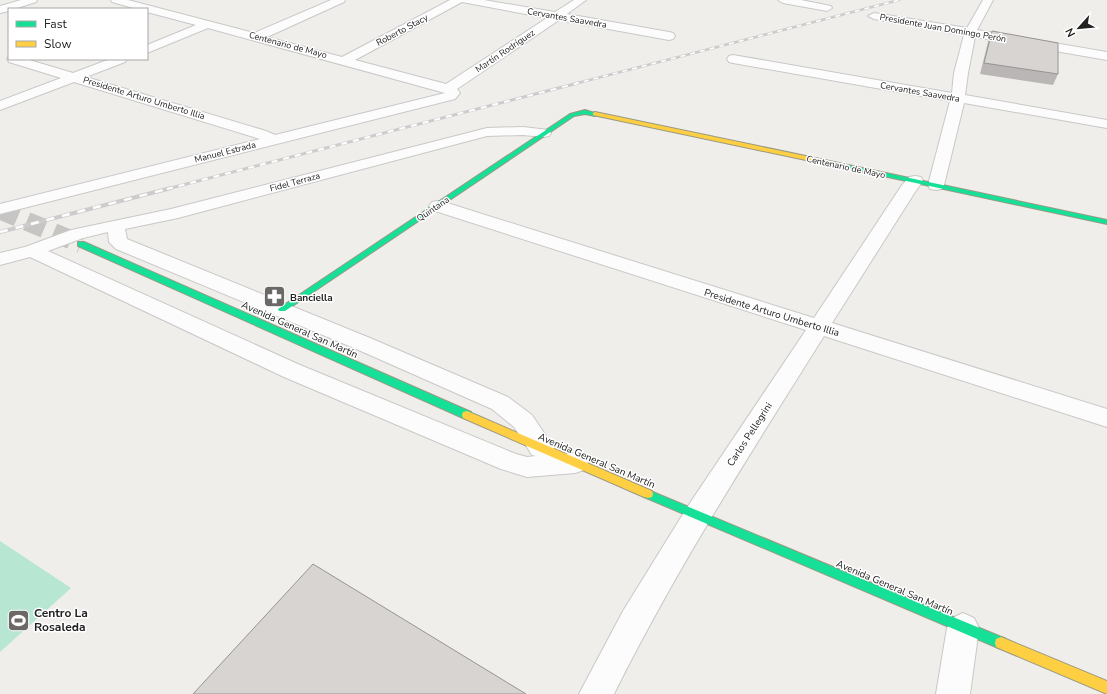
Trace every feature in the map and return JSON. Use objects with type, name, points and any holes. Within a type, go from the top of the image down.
[{"type":"street","points":[[0,10],[32,0]]},
{"type":"street","name":"Centenario de Mayo","points":[[116,0],[145,8]]},
{"type":"street","points":[[256,37],[340,0]]},
{"type":"street","name":"Roberto Stacy","points":[[346,60],[458,0]]},
{"type":"street","name":"Cervantes Saavedra","points":[[466,0],[669,36]]},
{"type":"street","name":"Martín Rodríguez","points":[[449,93],[581,0]]},
{"type":"street","points":[[783,0],[799,1],[827,8]]},
{"type":"street","name":"Carlos Pellegrini","points":[[596,694],[634,621],[698,514],[818,326],[908,189],[925,183],[958,98],[961,73],[970,33],[988,0]]},
{"type":"street","name":"Centenario de Mayo","points":[[148,9],[346,60],[449,93]]},
{"type":"street","name":"Presidente Juan Domingo Perón","points":[[874,16],[1107,56]]},
{"type":"street","points":[[148,49],[206,25]]},
{"type":"street","name":"Cervantes Saavedra","points":[[733,59],[1107,124]]},
{"type":"street","name":"Presidente Arturo Umberto Illia","points":[[16,60],[261,134],[273,140]]},
{"type":"street","points":[[0,106],[118,60]]},
{"type":"street","name":"Manuel Estrada","points":[[0,209],[22,202],[273,140],[449,93]]},
{"type":"street","name":"Centenario de Mayo","points":[[585,112],[1107,222]]},
{"type":"street","name":"Quintana","points":[[282,309],[438,206],[538,132],[572,115],[585,112]]},
{"type":"street","name":"Fidel Terraza","points":[[32,251],[58,240],[116,225],[172,214],[487,132],[538,132]]},
{"type":"street","points":[[0,192],[22,202]]},
{"type":"street","name":"Presidente Arturo Umberto Illia","points":[[438,206],[1107,418]]},
{"type":"street","points":[[116,225],[118,242],[123,246],[282,309],[500,403],[523,421],[541,448]]},
{"type":"street","name":"Avenida General San Martín","points":[[81,244],[575,463],[1107,688]]},
{"type":"street","points":[[0,259],[32,251],[292,371],[510,462],[527,467],[575,463]]},
{"type":"street","points":[[953,694],[963,628]]},
{"type":"green space","name":"Centro La Rosaleda","points":[[0,541],[71,588],[0,652]]},
{"type":"building","points":[[992,31],[1058,43],[1058,74],[984,63]]},
{"type":"building","points":[[313,564],[526,694],[193,694]]},
{"type":"tunnel","points":[[0,210],[81,244]]},
{"type":"railway","points":[[574,84],[899,0]]},
{"type":"railway","points":[[167,189],[578,83]]},
{"type":"railway","points":[[0,232],[171,188]]},
{"type":"traffic: fast","points":[[282,309],[572,115],[585,112],[595,114]]},
{"type":"traffic: fast","points":[[820,161],[1107,222]]},
{"type":"traffic: fast","points":[[81,244],[467,415]]},
{"type":"traffic: fast","points":[[648,494],[1001,643]]},
{"type":"traffic: slow","points":[[595,114],[820,161]]},
{"type":"traffic: slow","points":[[467,415],[648,494]]},
{"type":"traffic: slow","points":[[1001,643],[1107,688]]},
{"type":"place","name":"Banciella","points":[[275,297]]},
{"type":"place","name":"Centro La Rosaleda","points":[[18,620]]}]
